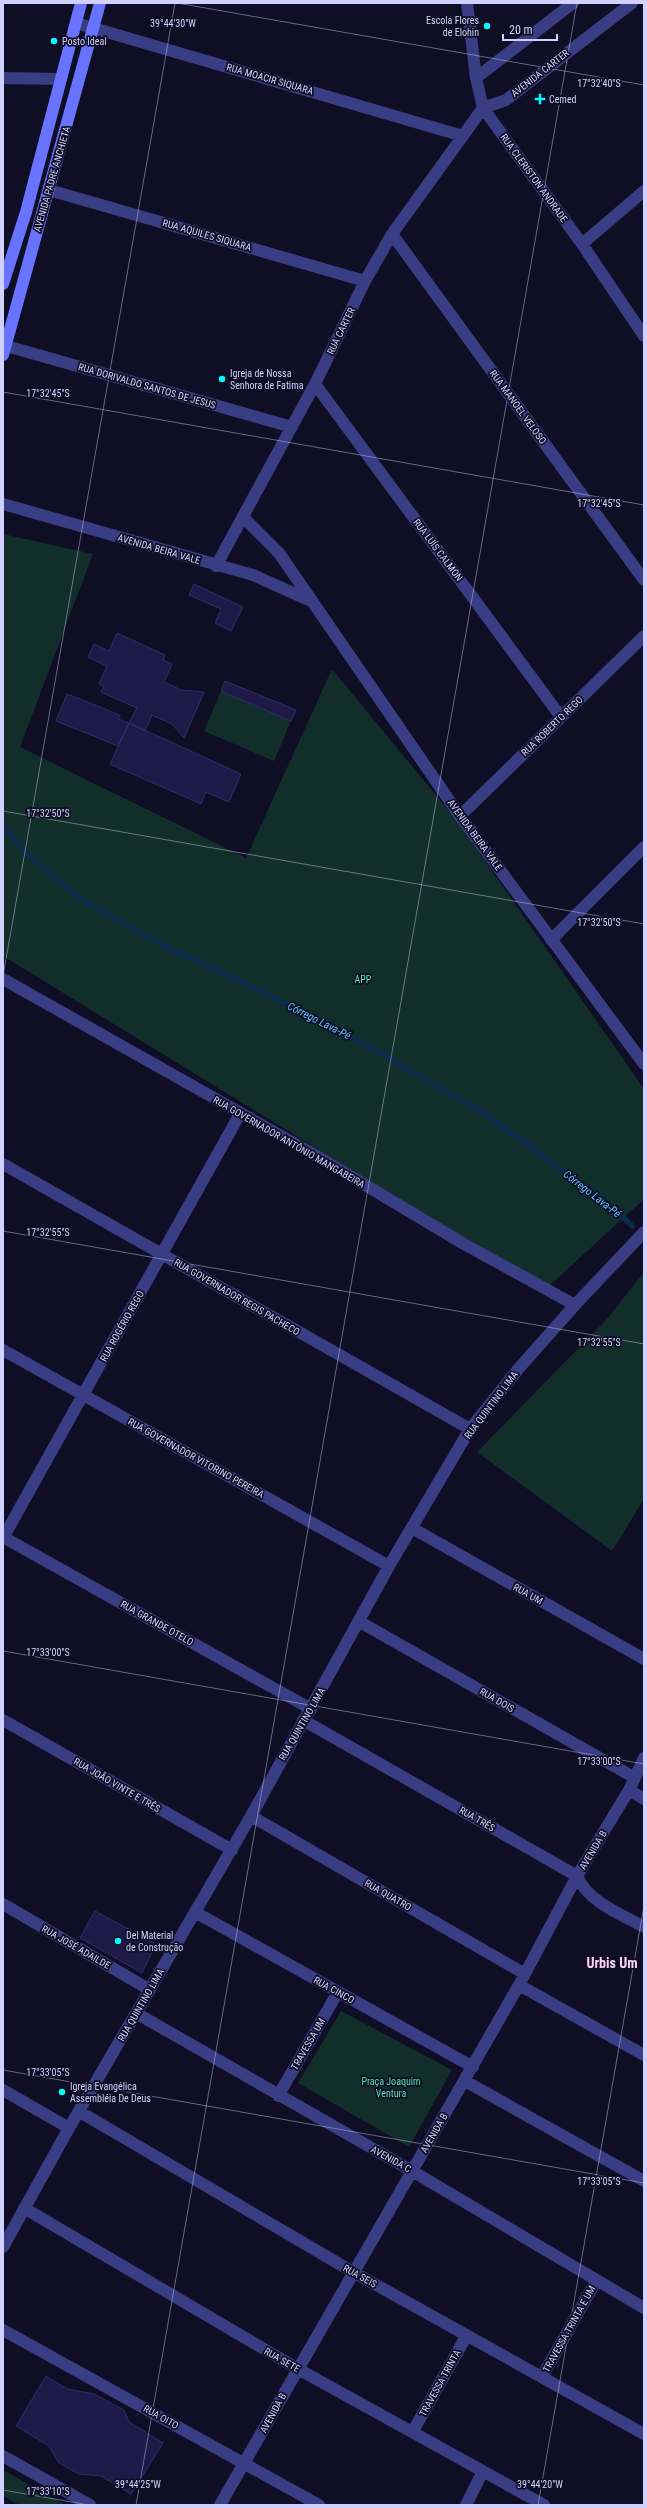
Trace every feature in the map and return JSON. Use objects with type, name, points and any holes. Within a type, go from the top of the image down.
[{"type":"street","name":"AVENIDA PADRE ANCHIETA","points":[[3,282],[26,212],[81,3]]},
{"type":"street","name":"AVENIDA PADRE ANCHIETA","points":[[4,348],[100,3]]},
{"type":"street","name":"RUA CLERISTON ANDRADE","points":[[467,3],[476,78],[483,108],[582,244],[644,336]]},
{"type":"street","points":[[476,78],[572,3]]},
{"type":"street","name":"AVENIDA CARTER","points":[[483,108],[506,100],[632,3]]},
{"type":"street","name":"RUA MOACIR SIQUARA","points":[[76,24],[463,136]]},
{"type":"street","points":[[3,78],[61,79]]},
{"type":"street","name":"RUA CARTER","points":[[216,566],[315,384],[366,281],[392,234],[483,108]]},
{"type":"street","name":"RUA AQUILES SIQUARA","points":[[48,190],[366,281]]},
{"type":"street","points":[[582,244],[644,191]]},
{"type":"street","name":"RUA MANOEL VELOSO","points":[[392,234],[644,580]]},
{"type":"street","name":"RUA DORIVALDO SANTOS DE JESUS","points":[[4,348],[292,427]]},
{"type":"street","name":"RUA LUÍS CALMON","points":[[315,384],[561,717]]},
{"type":"street","name":"AVENIDA BEIRA VALE","points":[[3,504],[267,580],[312,602]]},
{"type":"street","name":"AVENIDA BEIRA VALE","points":[[243,516],[279,553],[460,816],[644,1064]]},
{"type":"street","name":"RUA ROBERTO REGO","points":[[460,816],[644,636]]},
{"type":"street","points":[[551,940],[644,847]]},
{"type":"street","name":"RUA GOVERNADOR ANTÔNIO MANGABEIRA","points":[[3,979],[240,1114],[315,1154],[464,1244],[575,1305]]},
{"type":"street","name":"RUA ROGÉRIO REGO","points":[[3,1538],[240,1114]]},
{"type":"street","name":"RUA GOVERNADOR REGIS PACHECO","points":[[3,1164],[470,1429]]},
{"type":"street","name":"RUA QUINTINO LIMA","points":[[3,2247],[69,2128],[80,2112],[136,2013],[252,1816],[303,1720],[360,1622],[389,1566],[470,1429],[520,1368],[575,1305],[644,1232]]},
{"type":"street","name":"RUA GOVERNADOR VITORINO PEREIRA","points":[[3,1350],[389,1566]]},
{"type":"street","name":"RUA UM","points":[[412,1528],[644,1659]]},
{"type":"street","name":"RUA GRANDE OTELO","points":[[3,1538],[311,1708]]},
{"type":"street","name":"RUA DOIS","points":[[360,1622],[635,1778]]},
{"type":"street","name":"RUA JOÃO VINTE E TRÊS","points":[[3,1720],[232,1850]]},
{"type":"street","name":"RUA TRÊS","points":[[303,1720],[577,1876],[582,1886],[590,1896],[644,1927]]},
{"type":"street","name":"AVENIDA B","points":[[220,2505],[352,2272],[465,2081],[519,1985],[577,1876],[629,1790],[644,1758]]},
{"type":"street","points":[[629,1790],[644,1799]]},
{"type":"street","name":"RUA QUATRO","points":[[252,1816],[525,1974]]},
{"type":"street","name":"RUA JOSÉ ADAILDE","points":[[3,1904],[150,1990]]},
{"type":"street","name":"RUA CINCO","points":[[196,1912],[472,2067]]},
{"type":"street","points":[[519,1985],[644,2055]]},
{"type":"street","name":"TRAVESSA UM","points":[[278,2096],[338,1992]]},
{"type":"street","name":"AVENIDA C","points":[[136,2013],[278,2096],[412,2171],[644,2308]]},
{"type":"street","points":[[465,2081],[644,2182]]},
{"type":"street","points":[[3,2090],[69,2128]]},
{"type":"street","name":"RUA SEIS","points":[[80,2112],[352,2272],[644,2434]]},
{"type":"street","name":"RUA SETE","points":[[24,2208],[298,2369],[413,2431],[544,2505]]},
{"type":"street","name":"TRAVESSA TRINTA E UM","points":[[542,2377],[596,2281]]},
{"type":"street","name":"RUA OITO","points":[[3,2330],[319,2505]]},
{"type":"street","name":"TRAVESSA TRINTA","points":[[413,2431],[467,2335]]},
{"type":"street","points":[[3,2456],[90,2505]]},
{"type":"street","points":[[466,2505],[483,2471]]},
{"type":"green space","name":"APP","points":[[3,534],[93,554],[20,747],[246,858],[332,669],[458,822],[644,1089],[644,1199],[546,1289],[3,956]]},
{"type":"green space","points":[[221,691],[291,721],[274,761],[204,731]]},
{"type":"green space","points":[[644,1272],[644,1499],[612,1551],[477,1452],[607,1319]]},
{"type":"green space","name":"Praça Joaquim Ventura","points":[[341,2011],[452,2070],[409,2147],[298,2083]]},
{"type":"green space","points":[[3,2470],[65,2505],[20,2505],[3,2496]]},
{"type":"building","points":[[194,584],[243,607],[231,631],[215,623],[221,609],[189,595]]},
{"type":"building","points":[[117,633],[165,655],[163,660],[172,664],[164,682],[181,690],[204,692],[184,738],[172,724],[152,715],[145,731],[129,723],[137,708],[101,692],[104,686],[99,684],[107,666],[88,657],[94,644],[109,651]]},
{"type":"building","points":[[225,681],[296,710],[291,721],[221,691]]},
{"type":"building","points":[[67,694],[120,715],[118,719],[129,723],[118,746],[56,721]]},
{"type":"building","points":[[129,723],[241,774],[229,802],[206,792],[201,804],[110,764]]},
{"type":"building","name":"Del Material de Construção","points":[[95,1911],[156,1944],[142,1973],[80,1938]]},
{"type":"building","points":[[46,2376],[67,2389],[94,2394],[124,2410],[129,2422],[163,2443],[131,2494],[101,2476],[79,2474],[59,2463],[49,2446],[16,2426]]},
{"type":"waterway","name":"Córrego Lava-Pé","points":[[3,826],[27,854],[84,901],[168,948],[249,985],[377,1051],[490,1117],[615,1209],[632,1226]]},
{"type":"place","name":"Escola Flores de Elohin","points":[[487,26]]},
{"type":"place","name":"Posto Ideal","points":[[54,41]]},
{"type":"place","name":"Cemed","points":[[540,99]]},
{"type":"place","name":"Igreja de Nossa Senhora de Fatima","points":[[222,379]]},
{"type":"place","name":"Del Material de Construção","points":[[118,1941]]},
{"type":"place","name":"Igreja Evangélica Assembléia De Deus","points":[[62,2092]]},
{"type":"district","name":"Urbis Um","points":[[612,1963]]}]
